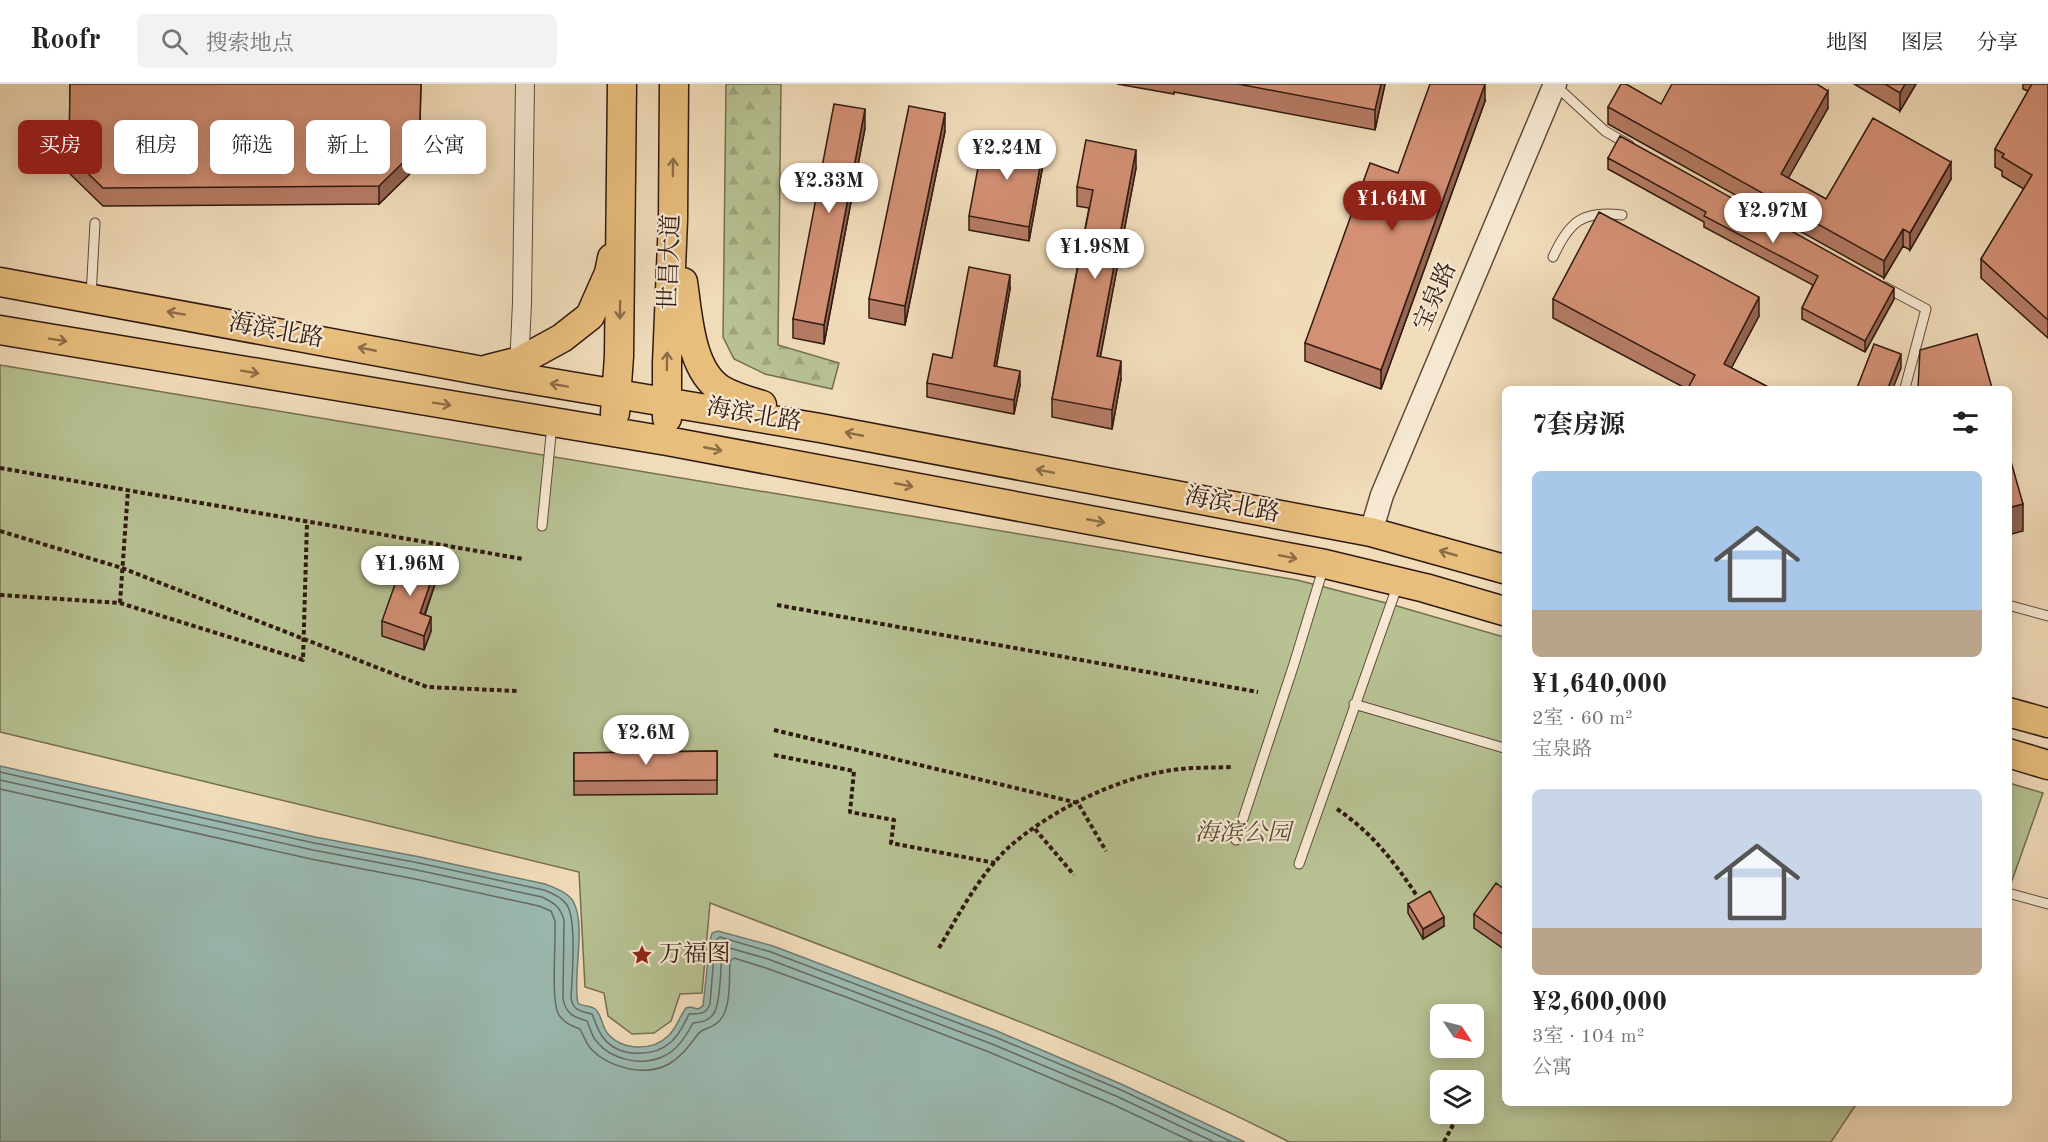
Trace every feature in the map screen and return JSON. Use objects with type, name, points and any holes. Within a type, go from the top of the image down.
[{"type":"main road","name":"世昌大道","points":[[614,433],[619,356],[622,84]]},
{"type":"main road","name":"世昌大道","points":[[667,441],[674,84]]},
{"type":"main road","points":[[518,369],[590,316],[609,273],[621,206]]},
{"type":"main road","points":[[673,220],[692,339],[703,370],[721,390],[820,428]]},
{"type":"main road","name":"海滨北路","points":[[0,282],[481,371],[518,369],[617,394],[820,428],[1371,532],[1502,568]]},
{"type":"main road","name":"海滨北路","points":[[0,330],[667,441],[1325,564],[1502,610]]},
{"type":"main road","points":[[2012,713],[2048,723]]},
{"type":"main road","points":[[2012,754],[2048,765]]},
{"type":"street","points":[[518,369],[525,84]]},
{"type":"street","name":"宝泉路","points":[[1371,532],[1382,495],[1554,84]]},
{"type":"lane","points":[[1554,84],[1605,131],[1636,148]]},
{"type":"lane","points":[[1553,257],[1562,236],[1580,219],[1603,212],[1622,214]]},
{"type":"lane","points":[[91,298],[95,223]]},
{"type":"lane","points":[[1874,280],[1926,309],[1906,386]]},
{"type":"lane","points":[[542,526],[553,422]]},
{"type":"lane","points":[[1236,840],[1325,564]]},
{"type":"lane","points":[[1299,864],[1399,582]]},
{"type":"lane","points":[[2012,606],[2048,616]]},
{"type":"lane","points":[[1354,704],[1502,747]]},
{"type":"lane","points":[[2012,893],[2048,904]]},
{"type":"path","points":[[0,468],[523,559]]},
{"type":"path","points":[[120,603],[128,490]]},
{"type":"path","points":[[0,595],[120,603],[303,660],[307,522]]},
{"type":"path","points":[[0,531],[122,568],[427,687],[517,691]]},
{"type":"path","points":[[777,605],[1258,692]]},
{"type":"path","points":[[774,730],[1078,803],[1106,851]]},
{"type":"path","points":[[774,755],[854,771],[850,812],[894,820],[891,843],[996,864]]},
{"type":"path","points":[[939,948],[979,883],[1009,848],[1057,813],[1119,783],[1173,770],[1232,767]]},
{"type":"path","points":[[1337,809],[1355,821],[1377,842],[1400,869],[1417,896]]},
{"type":"path","points":[[1035,829],[1074,874]]},
{"type":"path","points":[[1444,1142],[1453,1124]]},
{"type":"green space","points":[[726,84],[781,84],[778,345],[839,363],[832,389],[765,374],[734,359],[723,337]]},
{"type":"green space","name":"海滨公园","points":[[0,365],[1297,580],[1502,636],[1502,1106],[1855,1106],[1831,1142],[1289,1142],[1075,1044],[710,903],[702,993],[680,994],[671,1021],[654,1033],[632,1034],[608,1016],[604,993],[585,987],[579,872],[0,732]]},
{"type":"green space","points":[[2012,784],[2043,793],[2012,881]]},
{"type":"water","points":[[0,766],[315,837],[545,884],[557,889],[573,901],[577,911],[579,924],[578,1003],[595,1009],[608,1034],[622,1044],[638,1047],[662,1041],[674,1030],[686,1008],[698,1009],[703,1006],[710,941],[712,933],[718,931],[773,946],[997,1031],[1121,1084],[1245,1142],[0,1142]]},
{"type":"building","points":[[70,84],[421,84],[420,120],[402,120],[402,164],[379,186],[103,188],[89,174],[102,174],[102,120],[69,120]]},
{"type":"building","points":[[1238,84],[1381,84],[1375,110]]},
{"type":"building","points":[[1430,84],[1485,84],[1381,370],[1305,343],[1370,163],[1398,173]]},
{"type":"building","points":[[1621,84],[1626,84],[1661,104],[1672,84],[1817,84],[1828,91],[1781,174],[1826,199],[1873,118],[1951,162],[1910,233],[1903,229],[1884,261],[1608,107]]},
{"type":"building","points":[[1885,84],[1905,84],[1900,93]]},
{"type":"building","points":[[2032,84],[2048,84],[2048,320],[1981,259],[2032,175],[2002,157],[2004,154],[1995,149]]},
{"type":"building","points":[[834,104],[865,109],[824,325],[793,319]]},
{"type":"building","points":[[909,106],[945,113],[905,306],[869,299]]},
{"type":"building","points":[[984,135],[1044,145],[1029,227],[969,216]]},
{"type":"building","points":[[1620,136],[1894,288],[1865,341],[1802,308],[1818,276],[1704,216],[1706,212],[1608,158]]},
{"type":"building","points":[[1086,140],[1136,150],[1097,356],[1121,361],[1112,410],[1052,399],[1093,190],[1077,187]]},
{"type":"building","points":[[1599,212],[1759,297],[1724,364],[1766,386],[1689,386],[1695,375],[1553,299]]},
{"type":"building","points":[[969,267],[1010,275],[994,366],[1020,371],[1014,400],[927,383],[933,354],[952,358]]},
{"type":"building","points":[[1977,334],[1991,386],[1918,386],[1920,350]]},
{"type":"building","points":[[1874,344],[1901,354],[1889,386],[1858,386]]},
{"type":"building","points":[[2012,465],[2023,504],[2012,507]]},
{"type":"building","points":[[405,556],[436,567],[420,613],[431,617],[424,636],[382,621]]},
{"type":"building","points":[[717,751],[717,780],[574,781],[574,753]]},
{"type":"building","points":[[1496,883],[1502,888],[1502,934],[1474,914]]},
{"type":"building","points":[[1430,891],[1444,917],[1423,929],[1408,904]]},
{"type":"place","name":"万福图","points":[[642,955]]}]
